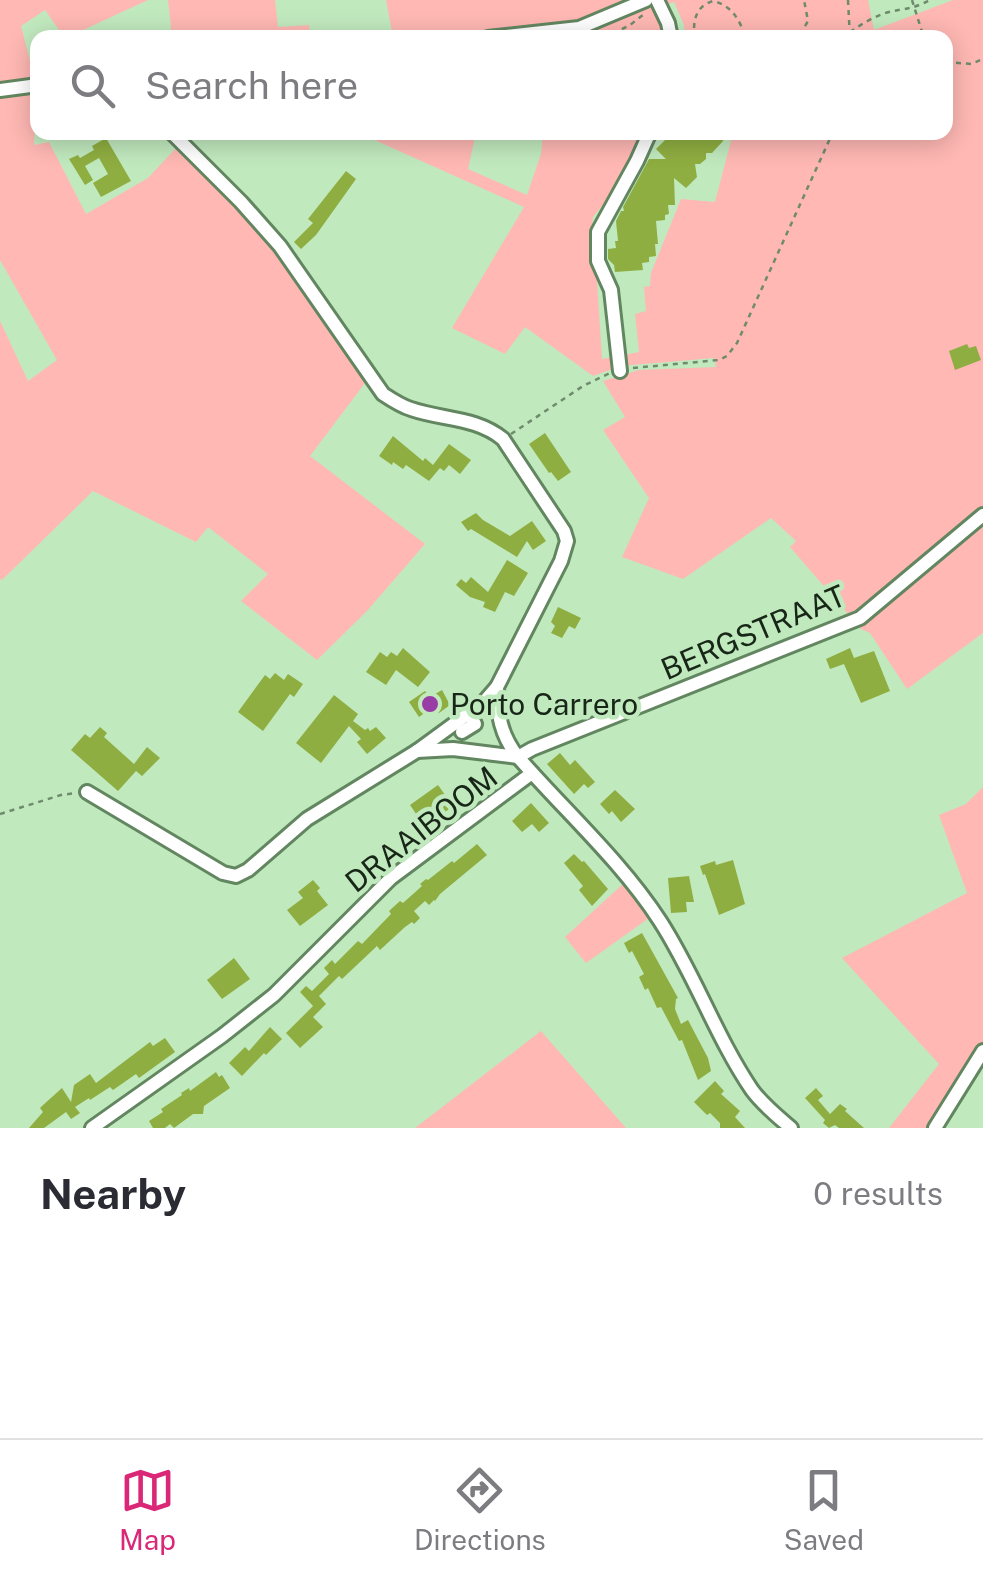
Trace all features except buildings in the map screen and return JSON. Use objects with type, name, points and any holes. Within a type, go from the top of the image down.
[{"type":"street","points":[[561,30],[579,28],[646,0]]},
{"type":"street","points":[[657,0],[669,30]]},
{"type":"street","points":[[0,90],[30,87]]},
{"type":"street","points":[[179,140],[280,246],[382,394],[415,411],[482,425],[503,439]]},
{"type":"street","points":[[620,370],[611,290],[598,260],[598,232],[647,140]]},
{"type":"street","name":"DRAAIBOOM","points":[[87,792],[223,874],[236,876],[324,807],[417,751],[484,702],[497,688],[549,587],[566,541],[564,531],[503,439]]},
{"type":"street","name":"BERGSTRAAT","points":[[518,757],[860,618],[983,514]]},
{"type":"street","points":[[497,688],[502,732],[532,773]]},
{"type":"street","points":[[462,732],[475,724],[469,714]]},
{"type":"street","name":"DRAAIBOOM","points":[[417,751],[453,749],[518,757]]},
{"type":"street","name":"DRAAIBOOM","points":[[92,1128],[274,996],[391,878],[532,773],[647,901],[680,952],[753,1092],[791,1128]]},
{"type":"street","points":[[935,1128],[983,1051]]},
{"type":"path","points":[[620,30],[643,15],[646,0]]},
{"type":"path","points":[[802,30],[808,20],[804,0]]},
{"type":"path","points":[[848,0],[850,30]]},
{"type":"path","points":[[912,0],[921,30]]},
{"type":"path","points":[[857,30],[878,16],[914,9],[930,0]]},
{"type":"path","points":[[694,30],[697,12],[706,1],[713,1],[729,8],[743,30]]},
{"type":"path","points":[[953,63],[970,64],[983,59]]},
{"type":"path","points":[[503,439],[583,386],[620,370],[709,362],[728,356],[737,344],[829,140]]},
{"type":"path","points":[[0,814],[61,795],[87,792]]},
{"type":"shaded area","points":[[0,0],[148,0],[83,30],[59,30],[45,10],[21,26],[30,61],[30,85],[0,88]]},
{"type":"shaded area","points":[[168,0],[275,0],[278,27],[309,25],[309,30],[171,30]]},
{"type":"shaded area","points":[[386,0],[629,0],[594,16],[561,23],[497,30],[392,30]]},
{"type":"shaded area","points":[[666,0],[868,0],[874,30],[684,30],[674,2],[668,4]]},
{"type":"shaded area","points":[[953,0],[983,0],[983,507],[962,526],[983,522],[983,633],[907,689],[870,633],[861,629],[790,547],[796,541],[771,518],[683,579],[622,557],[649,498],[603,430],[625,417],[603,381],[639,370],[716,367],[714,358],[621,366],[593,376],[525,327],[505,354],[452,328],[524,207],[375,140],[474,140],[468,169],[527,195],[542,140],[641,140],[615,190],[593,217],[591,236],[602,359],[639,352],[635,314],[646,311],[644,287],[650,286],[651,273],[681,199],[715,202],[731,140],[953,140],[953,30],[874,30]]},
{"type":"shaded area","points":[[652,4],[663,30],[584,30]]},
{"type":"shaded area","points":[[30,89],[30,140],[34,140],[34,145],[49,142],[86,214],[148,178],[177,147],[264,238],[318,310],[365,383],[310,456],[425,544],[366,612],[317,660],[241,601],[268,574],[208,527],[196,542],[93,491],[0,579],[0,321],[28,381],[57,360],[0,260],[0,95]]},
{"type":"shaded area","points":[[983,787],[983,1044],[929,1128],[889,1128],[939,1064],[842,958],[967,893],[939,815],[966,804]]},
{"type":"shaded area","points":[[623,884],[649,918],[586,963],[565,937]]},
{"type":"shaded area","points":[[541,1031],[626,1128],[415,1128]]},
{"type":"place","name":"Porto Carrero","points":[[430,704]]}]
